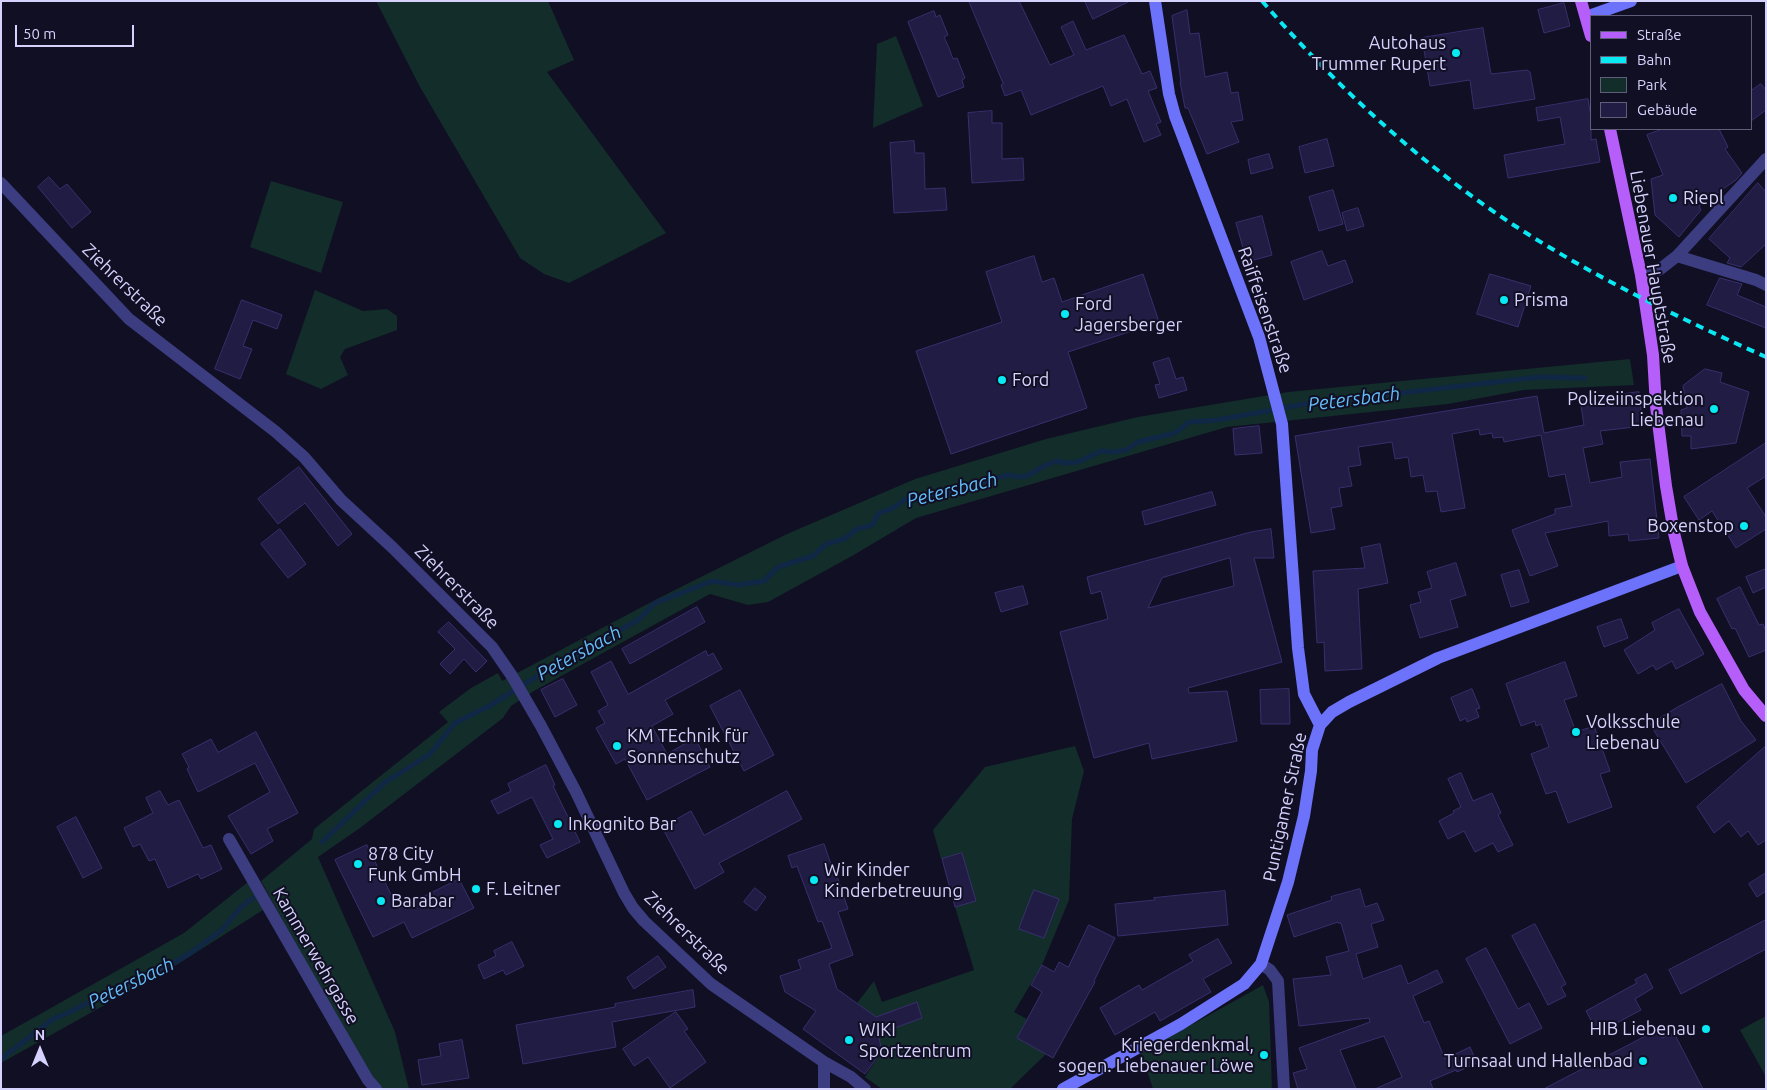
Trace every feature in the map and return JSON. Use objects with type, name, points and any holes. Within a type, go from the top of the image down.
[{"type":"main road","name":"Raiffeisenstraße","points":[[1155,1],[1169,94],[1175,116],[1259,337],[1282,424],[1298,648],[1304,694],[1320,725]]},
{"type":"main road","points":[[1581,1],[1590,32]]},
{"type":"main road","points":[[1592,15],[1631,1]]},
{"type":"main road","points":[[1586,17],[1590,16]]},
{"type":"main road","name":"Liebenauer Hauptstraße","points":[[1610,130],[1640,275],[1653,355],[1656,406],[1666,486],[1682,566],[1700,612],[1744,690],[1766,716]]},
{"type":"main road","name":"Puntigamer Straße","points":[[1063,1089],[1180,1024],[1244,984],[1261,964],[1288,882],[1304,816],[1311,771],[1312,750],[1320,725],[1332,712],[1438,658],[1682,566]]},
{"type":"street","points":[[1640,275],[1659,270],[1677,256],[1766,160]]},
{"type":"street","name":"Ziehrerstraße","points":[[1,183],[129,319],[276,432],[304,457],[342,500],[492,647],[525,698],[576,792],[633,908],[711,984],[824,1062],[851,1077],[865,1089]]},
{"type":"street","points":[[1677,256],[1747,277],[1766,285]]},
{"type":"street","name":"Kammerwehrgasse","points":[[229,839],[340,1033],[368,1080],[376,1089]]},
{"type":"street","points":[[1261,964],[1270,970],[1278,981],[1284,1089]]},
{"type":"street","points":[[824,1062],[824,1089]]},
{"type":"green space","points":[[376,1],[548,1],[574,60],[547,72],[666,233],[569,283],[544,274],[520,258],[420,87]]},
{"type":"green space","points":[[896,36],[923,106],[873,128],[877,44]]},
{"type":"green space","points":[[271,181],[343,202],[321,273],[250,247]]},
{"type":"green space","points":[[315,290],[363,311],[387,309],[397,316],[397,330],[345,349],[340,357],[348,375],[321,389],[286,374]]},
{"type":"green space","points":[[1630,359],[1634,385],[1524,390],[1448,404],[1227,427],[916,518],[768,602],[748,605],[710,594],[534,691],[511,706],[503,718],[360,828],[318,857],[395,1032],[409,1089],[382,1089],[374,1080],[348,1039],[261,881],[312,839],[314,829],[448,722],[439,712],[471,688],[498,673],[502,681],[657,599],[787,534],[915,479],[1046,439],[1138,417],[1288,392]]},
{"type":"green space","points":[[1075,746],[1084,771],[1072,819],[1069,900],[1042,965],[1014,1012],[1027,1019],[1017,1038],[1046,1054],[1010,1089],[882,1089],[865,1077],[882,1051],[872,1015],[857,1003],[874,981],[882,1002],[974,970],[955,907],[962,853],[941,859],[933,830],[985,767]]},
{"type":"green space","points":[[248,882],[263,910],[178,964],[1,1063],[1,1036],[184,933]]},
{"type":"green space","points":[[1263,985],[1269,1002],[1272,1089],[1153,1089],[1141,1053]]},
{"type":"green space","points":[[1766,1016],[1766,1077],[1740,1030]]},
{"type":"building","points":[[969,1],[1019,1],[1050,65],[1074,55],[1061,27],[1073,21],[1086,50],[1124,35],[1142,74],[1150,71],[1157,88],[1148,91],[1161,122],[1156,124],[1161,135],[1144,142],[1127,99],[1111,106],[1103,86],[1031,115],[1021,90],[1005,96],[1001,85],[1003,84]]},
{"type":"building","points":[[1085,1],[1130,1],[1093,19]]},
{"type":"building","points":[[1564,3],[1570,26],[1544,33],[1538,10]]},
{"type":"building","points":[[1187,10],[1190,34],[1199,33],[1205,77],[1227,72],[1231,93],[1238,92],[1243,120],[1231,122],[1239,142],[1207,154],[1188,108],[1185,108],[1180,82],[1172,16]]},
{"type":"building","points":[[934,11],[936,17],[940,15],[948,35],[944,37],[953,59],[957,58],[965,78],[962,80],[964,87],[938,97],[908,22]]},
{"type":"building","name":"Autohaus Trummer Rupert","points":[[1483,28],[1491,74],[1527,70],[1530,72],[1535,99],[1474,109],[1470,80],[1430,86],[1422,38]]},
{"type":"building","points":[[1761,84],[1766,90],[1766,110],[1752,120],[1752,90]]},
{"type":"building","points":[[1588,99],[1591,140],[1596,139],[1600,162],[1508,178],[1504,155],[1565,144],[1560,117],[1538,121],[1536,108]]},
{"type":"building","points":[[992,111],[992,123],[1002,123],[1002,159],[1023,158],[1024,180],[972,183],[968,113]]},
{"type":"building","points":[[1660,130],[1720,130],[1728,147],[1725,149],[1742,173],[1736,180],[1699,206],[1701,210],[1679,237],[1655,215],[1651,179],[1663,175],[1647,135]]},
{"type":"building","points":[[1327,139],[1334,166],[1305,173],[1299,147]]},
{"type":"building","points":[[914,141],[915,153],[924,153],[925,189],[945,188],[947,210],[894,213],[890,143]]},
{"type":"building","points":[[1269,154],[1273,168],[1251,174],[1248,160]]},
{"type":"building","points":[[49,177],[60,189],[67,184],[91,212],[72,228],[38,187]]},
{"type":"building","points":[[1758,183],[1766,192],[1766,244],[1741,267],[1727,263],[1730,258],[1709,239]]},
{"type":"building","points":[[1333,190],[1343,224],[1319,231],[1309,197]]},
{"type":"building","points":[[1358,208],[1364,226],[1347,231],[1342,213]]},
{"type":"building","points":[[1262,216],[1272,255],[1247,262],[1236,223]]},
{"type":"building","points":[[1322,251],[1328,266],[1345,260],[1353,282],[1304,300],[1291,262]]},
{"type":"building","name":"Ford","points":[[1034,256],[1042,282],[1054,278],[1062,302],[1143,274],[1159,322],[1068,352],[1087,408],[951,454],[916,351],[1002,322],[986,272]]},
{"type":"building","name":"Prisma","points":[[1490,274],[1531,286],[1518,327],[1477,314]]},
{"type":"building","points":[[1720,278],[1742,284],[1737,295],[1766,307],[1766,328],[1707,305]]},
{"type":"building","points":[[242,300],[282,315],[277,329],[253,320],[243,346],[252,349],[240,379],[215,369]]},
{"type":"building","points":[[1169,358],[1176,379],[1183,377],[1187,390],[1159,398],[1155,385],[1160,384],[1153,363]]},
{"type":"building","name":"Polizeiinspektion Liebenau","points":[[1705,369],[1722,373],[1720,382],[1749,392],[1736,443],[1691,449],[1691,436],[1682,436],[1681,410],[1687,408],[1683,386]]},
{"type":"building","points":[[1639,392],[1643,426],[1600,431],[1603,444],[1583,448],[1590,483],[1622,477],[1620,462],[1650,459],[1659,538],[1629,541],[1628,534],[1609,536],[1608,521],[1545,533],[1558,566],[1530,576],[1512,530],[1555,514],[1555,509],[1572,506],[1565,474],[1549,477],[1541,435],[1504,442],[1503,437],[1493,438],[1492,433],[1480,435],[1479,429],[1452,434],[1465,508],[1441,512],[1437,491],[1426,492],[1423,475],[1411,477],[1408,457],[1395,459],[1392,442],[1358,447],[1361,465],[1348,467],[1352,486],[1339,488],[1342,506],[1331,508],[1335,529],[1311,533],[1295,436],[1537,396],[1544,433],[1584,425],[1580,400]]},
{"type":"building","points":[[1259,426],[1262,453],[1235,455],[1233,429]]},
{"type":"building","points":[[1766,443],[1766,476],[1747,488],[1766,517],[1766,529],[1736,548],[1712,511],[1699,520],[1684,497]]},
{"type":"building","points":[[299,467],[352,534],[338,546],[305,503],[278,524],[258,499]]},
{"type":"building","points":[[1212,492],[1216,505],[1145,525],[1142,512]]},
{"type":"building","points":[[280,529],[306,564],[288,578],[261,544]]},
{"type":"building","points":[[1271,529],[1274,558],[1254,558],[1282,662],[1188,688],[1189,693],[1227,691],[1237,741],[1152,759],[1149,743],[1094,758],[1060,632],[1108,619],[1101,591],[1091,594],[1087,577],[1251,532]],"holes":[[[1230,558],[1234,586],[1148,608],[1162,578]]]},
{"type":"building","points":[[1380,544],[1388,583],[1358,589],[1362,669],[1325,671],[1324,642],[1317,643],[1313,571],[1365,568],[1361,548]]},
{"type":"building","points":[[1456,563],[1466,595],[1450,600],[1458,627],[1420,638],[1410,605],[1421,602],[1418,592],[1432,588],[1427,572]]},
{"type":"building","points":[[1766,569],[1766,587],[1753,593],[1746,577]]},
{"type":"building","points":[[1519,570],[1529,602],[1511,607],[1501,575]]},
{"type":"building","points":[[1023,586],[1028,604],[1001,612],[995,593]]},
{"type":"building","points":[[1740,587],[1759,625],[1763,624],[1766,631],[1766,650],[1749,657],[1735,628],[1732,629],[1717,599]]},
{"type":"building","points":[[697,607],[705,622],[630,664],[622,649]]},
{"type":"building","points":[[1679,609],[1704,654],[1676,669],[1672,661],[1656,670],[1653,665],[1638,674],[1624,650],[1655,630],[1652,623]]},
{"type":"building","points":[[1621,619],[1628,638],[1604,647],[1597,627]]},
{"type":"building","points":[[449,622],[487,661],[476,672],[464,659],[450,674],[440,664],[455,649],[438,632]]},
{"type":"building","points":[[706,651],[708,656],[713,653],[722,669],[665,700],[673,714],[652,726],[667,754],[695,738],[710,767],[647,800],[625,759],[616,764],[596,728],[605,723],[598,711],[608,705],[591,672],[611,661],[628,694]]},
{"type":"building","points":[[1565,662],[1577,696],[1564,700],[1576,732],[1594,726],[1610,771],[1600,774],[1612,807],[1568,823],[1556,791],[1546,794],[1531,754],[1549,747],[1541,724],[1536,726],[1535,721],[1521,726],[1506,684]]},
{"type":"building","points":[[563,679],[577,705],[555,717],[541,690]]},
{"type":"building","points":[[1722,684],[1741,721],[1756,740],[1686,783],[1650,724]]},
{"type":"building","points":[[1289,689],[1290,724],[1261,724],[1260,690]]},
{"type":"building","points":[[1472,689],[1480,708],[1476,709],[1479,717],[1467,722],[1466,718],[1460,721],[1451,698]]},
{"type":"building","points":[[740,690],[774,755],[744,771],[710,706]]},
{"type":"building","points":[[256,732],[298,813],[267,829],[273,841],[251,854],[228,816],[270,792],[255,763],[198,792],[182,754],[211,739],[218,752]]},
{"type":"building","points":[[1766,746],[1766,840],[1758,845],[1748,831],[1741,837],[1729,821],[1714,833],[1697,807]]},
{"type":"building","points":[[546,765],[555,785],[553,786],[580,842],[547,858],[540,845],[553,839],[532,797],[498,814],[491,801],[511,791],[508,784]]},
{"type":"building","points":[[1461,773],[1473,801],[1492,793],[1501,813],[1498,815],[1513,845],[1498,852],[1493,843],[1475,852],[1464,831],[1448,839],[1439,821],[1461,807],[1448,779]]},
{"type":"building","points":[[160,791],[168,805],[179,800],[203,848],[211,845],[222,869],[201,879],[198,874],[168,888],[155,859],[149,861],[140,844],[133,847],[124,828],[153,813],[146,798]]},
{"type":"building","points":[[787,791],[802,819],[719,863],[724,872],[695,889],[662,827],[691,811],[704,835]]},
{"type":"building","points":[[76,817],[102,868],[83,878],[57,827]]},
{"type":"building","points":[[824,844],[848,909],[838,912],[853,955],[829,964],[837,989],[876,1017],[917,1002],[922,1018],[878,1034],[882,1051],[865,1074],[803,1029],[816,1011],[785,992],[780,976],[801,969],[798,960],[832,948],[822,921],[818,922],[797,866],[792,868],[788,856]]},
{"type":"building","points":[[367,845],[398,909],[459,879],[474,908],[412,938],[404,922],[373,937],[335,860]]},
{"type":"building","points":[[962,853],[976,901],[955,907],[942,859]]},
{"type":"building","points":[[1766,873],[1766,891],[1757,897],[1749,884]]},
{"type":"building","points":[[755,888],[766,897],[756,911],[744,902]]},
{"type":"building","points":[[1360,889],[1365,907],[1377,903],[1384,920],[1371,924],[1378,947],[1356,954],[1363,979],[1401,965],[1408,984],[1437,970],[1443,982],[1413,996],[1424,1023],[1429,1021],[1445,1059],[1470,1047],[1477,1063],[1430,1081],[1433,1089],[1375,1089],[1402,1077],[1384,1036],[1340,1050],[1356,1089],[1298,1089],[1293,1073],[1307,1069],[1299,1048],[1370,1022],[1369,1018],[1299,1026],[1293,979],[1331,975],[1326,957],[1349,951],[1341,923],[1338,922],[1294,937],[1287,915],[1332,900],[1331,897]]},
{"type":"building","points":[[1034,890],[1059,899],[1044,938],[1019,929]]},
{"type":"building","points":[[1225,891],[1228,925],[1118,936],[1115,904]]},
{"type":"building","points":[[1766,920],[1766,949],[1681,994],[1669,970]]},
{"type":"building","points":[[1535,924],[1566,984],[1561,987],[1566,996],[1548,1005],[1512,936]]},
{"type":"building","points":[[1089,925],[1115,938],[1095,982],[1053,1058],[1017,1038],[1042,992],[1031,985],[1042,965],[1054,972],[1059,962],[1068,967]]},
{"type":"building","points":[[1218,939],[1232,963],[1203,979],[1211,992],[1160,1021],[1155,1012],[1115,1035],[1100,1008],[1139,985],[1142,990],[1193,961],[1189,955]]},
{"type":"building","points":[[512,942],[524,966],[506,975],[503,970],[484,979],[478,965],[496,956],[494,951]]},
{"type":"building","points":[[1486,948],[1518,1009],[1529,1003],[1542,1028],[1510,1044],[1466,959]]},
{"type":"building","points":[[658,956],[666,967],[634,989],[627,978]]},
{"type":"building","points":[[1646,974],[1653,988],[1635,999],[1641,1010],[1598,1033],[1586,1011],[1637,983],[1635,980]]},
{"type":"building","points":[[693,990],[695,1007],[612,1022],[616,1047],[523,1064],[516,1025],[615,1007],[615,1004]]},
{"type":"building","points":[[676,1012],[688,1029],[684,1031],[706,1062],[670,1088],[648,1057],[634,1066],[623,1049]]},
{"type":"building","name":"Turnsaal und Hallenbad","points":[[1658,1030],[1662,1038],[1674,1033],[1703,1089],[1544,1089]]},
{"type":"building","points":[[462,1040],[469,1078],[422,1085],[418,1060],[441,1056],[439,1044]]},
{"type":"waterway","name":"Petersbach","points":[[322,842],[384,783],[430,754],[455,723],[489,706],[531,680],[638,620],[655,603],[712,581],[738,585],[764,581],[778,567],[813,556],[826,544],[844,539],[857,529],[872,525],[879,513],[891,509],[906,499],[936,493],[966,491],[974,486],[1008,475],[1027,476],[1057,461],[1064,463],[1078,462],[1101,451],[1115,452],[1126,450],[1138,442],[1175,433],[1189,422],[1217,420],[1305,404],[1539,377],[1585,378]]},
{"type":"waterway","name":"Petersbach","points":[[1,1059],[53,1019],[103,995],[151,976],[189,954],[222,930],[241,907],[253,898]]},
{"type":"railway","points":[[1262,1],[1318,62],[1378,120],[1441,173],[1475,198],[1509,222],[1602,277],[1667,311],[1766,357]]},
{"type":"place","name":"Autohaus Trummer Rupert","points":[[1456,53]]},
{"type":"place","name":"Riepl","points":[[1673,198]]},
{"type":"place","name":"Prisma","points":[[1504,300]]},
{"type":"place","name":"Ford Jagersberger","points":[[1065,314]]},
{"type":"place","name":"Ford","points":[[1002,380]]},
{"type":"place","name":"Polizeiinspektion Liebenau","points":[[1714,409]]},
{"type":"place","name":"Boxenstop","points":[[1744,526]]},
{"type":"place","name":"Volksschule Liebenau","points":[[1576,732]]},
{"type":"place","name":"KM TEchnik für Sonnenschutz","points":[[617,746]]},
{"type":"place","name":"Inkognito Bar","points":[[558,824]]},
{"type":"place","name":"878 City Funk GmbH","points":[[358,864]]},
{"type":"place","name":"Wir Kinder Kinderbetreuung","points":[[814,880]]},
{"type":"place","name":"F. Leitner","points":[[476,889]]},
{"type":"place","name":"Barabar","points":[[381,901]]},
{"type":"place","name":"HIB Liebenau","points":[[1706,1029]]},
{"type":"place","name":"WIKI Sportzentrum","points":[[849,1040]]},
{"type":"place","name":"Kriegerdenkmal, sogen. Liebenauer Löwe","points":[[1264,1055]]},
{"type":"place","name":"Turnsaal und Hallenbad","points":[[1643,1061]]}]
